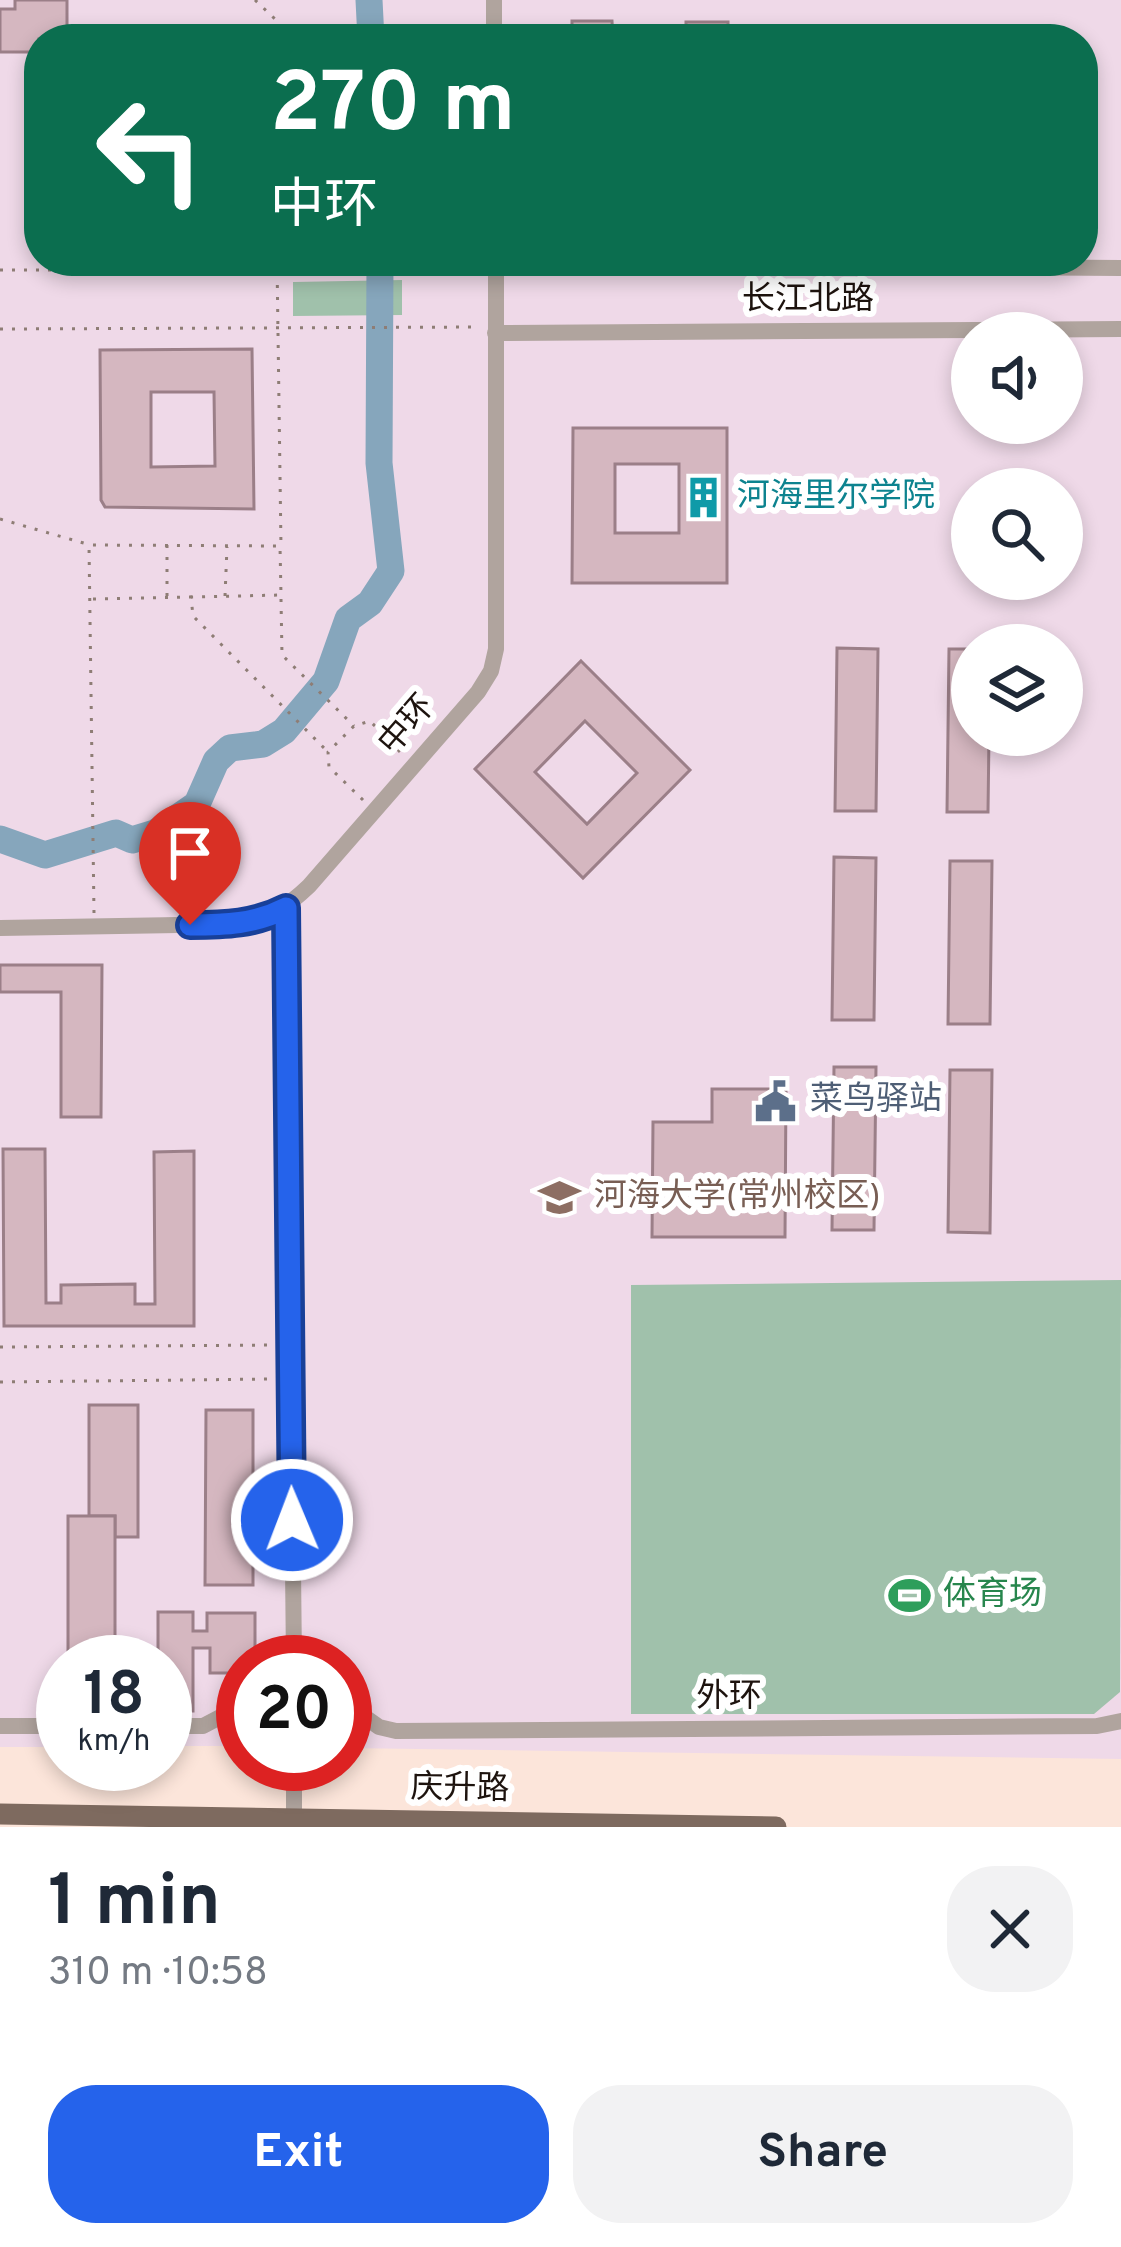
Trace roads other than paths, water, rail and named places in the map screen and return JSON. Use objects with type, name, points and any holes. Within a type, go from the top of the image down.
[{"type":"main road","name":"庆升路","points":[[0,1814],[127,1813],[408,1825],[776,1827]]},
{"type":"lane","name":"中环","points":[[286,908],[478,692],[491,671],[496,649],[496,276]]},
{"type":"lane","name":"长江北路","points":[[495,330],[1121,329]]},
{"type":"lane","points":[[0,928],[238,924],[266,919],[286,908],[293,1635]]},
{"type":"lane","name":"外环","points":[[372,1721],[396,1731],[1097,1726],[1121,1720]]},
{"type":"lane","points":[[0,1726],[36,1726]]},
{"type":"lane","points":[[294,1791],[294,1822]]},
{"type":"waterway","points":[[369,0],[370,24]]},
{"type":"waterway","points":[[0,839],[45,855],[116,833],[132,840],[155,833],[197,804],[216,761],[230,748],[263,744],[284,731],[326,681],[348,619],[370,603],[391,571],[379,463],[380,276]]},
{"type":"place","name":"河海里尔学院","points":[[703,498]]},
{"type":"place","name":"菜鸟驿站","points":[[776,1101]]},
{"type":"place","name":"河海大学(常州校区)","points":[[560,1198]]},
{"type":"place","name":"体育场","points":[[909,1596]]}]
